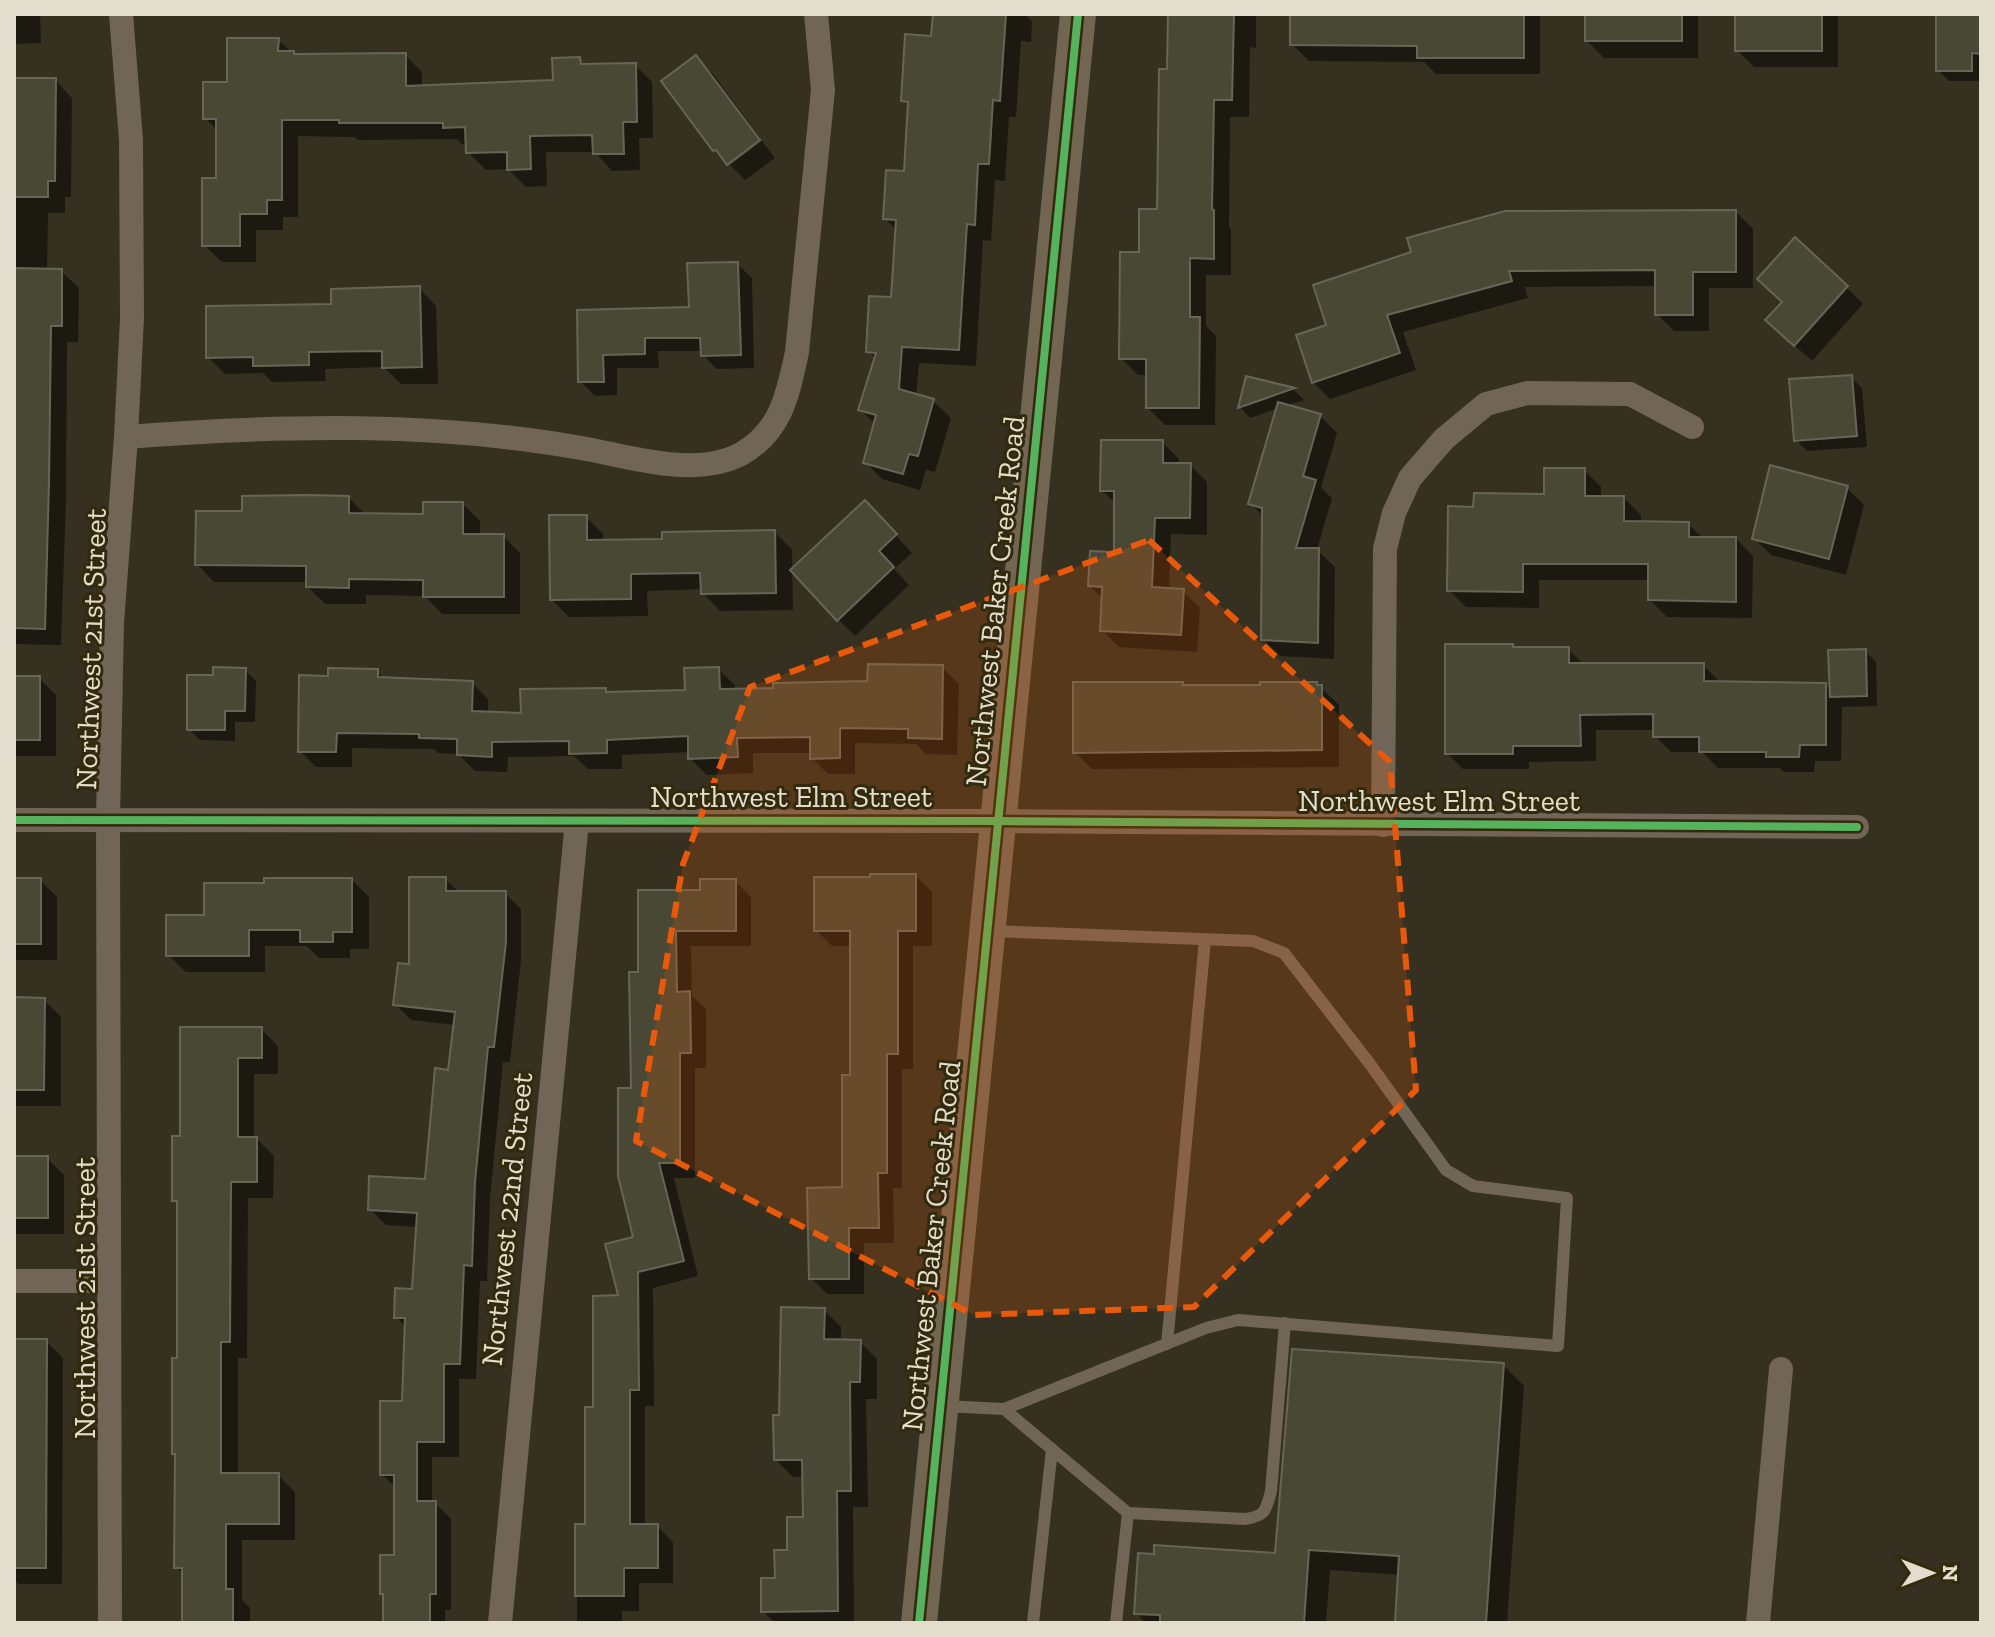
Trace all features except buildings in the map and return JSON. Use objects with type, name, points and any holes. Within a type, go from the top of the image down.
[{"type":"main road","name":"Northwest Baker Creek Road","points":[[919,1623],[1078,14]]},
{"type":"street","name":"Northwest 21st Street","points":[[110,1623],[108,819],[112,623],[132,318],[131,155],[121,14]]},
{"type":"street","points":[[126,437],[223,429],[319,428],[497,437],[565,445],[676,465],[709,463],[739,455],[764,437],[779,416],[788,394],[797,352],[823,90],[816,14]]},
{"type":"street","points":[[1383,825],[1385,549],[1394,513],[1410,478],[1444,439],[1486,404],[1527,393],[1630,394],[1692,427]]},
{"type":"street","name":"Northwest Elm Street","points":[[14,820],[997,821],[1857,827]]},
{"type":"street","name":"Northwest 22nd Street","points":[[500,1623],[577,821]]},
{"type":"street","points":[[14,1281],[109,1281]]},
{"type":"street","points":[[1758,1623],[1781,1369]]},
{"type":"lane","points":[[940,1406],[1004,1409],[1206,1328],[1238,1320],[1558,1346],[1567,1198],[1473,1186],[1446,1170],[1370,1064],[1284,953],[1253,941],[986,931]]},
{"type":"lane","points":[[1167,1344],[1205,940]]},
{"type":"lane","points":[[1004,1409],[1128,1513],[1258,1517],[1266,1510],[1271,1491],[1285,1323]]},
{"type":"lane","points":[[1033,1623],[1052,1449]]},
{"type":"lane","points":[[1116,1623],[1128,1513]]},
{"type":"highlighted area","points":[[1149,540],[1390,762],[1416,1090],[1194,1307],[974,1315],[636,1141],[683,864],[750,687]]},
{"type":"cycle path","points":[[919,1623],[1078,14]]},
{"type":"cycle path","points":[[14,820],[997,821],[1857,827]]}]
